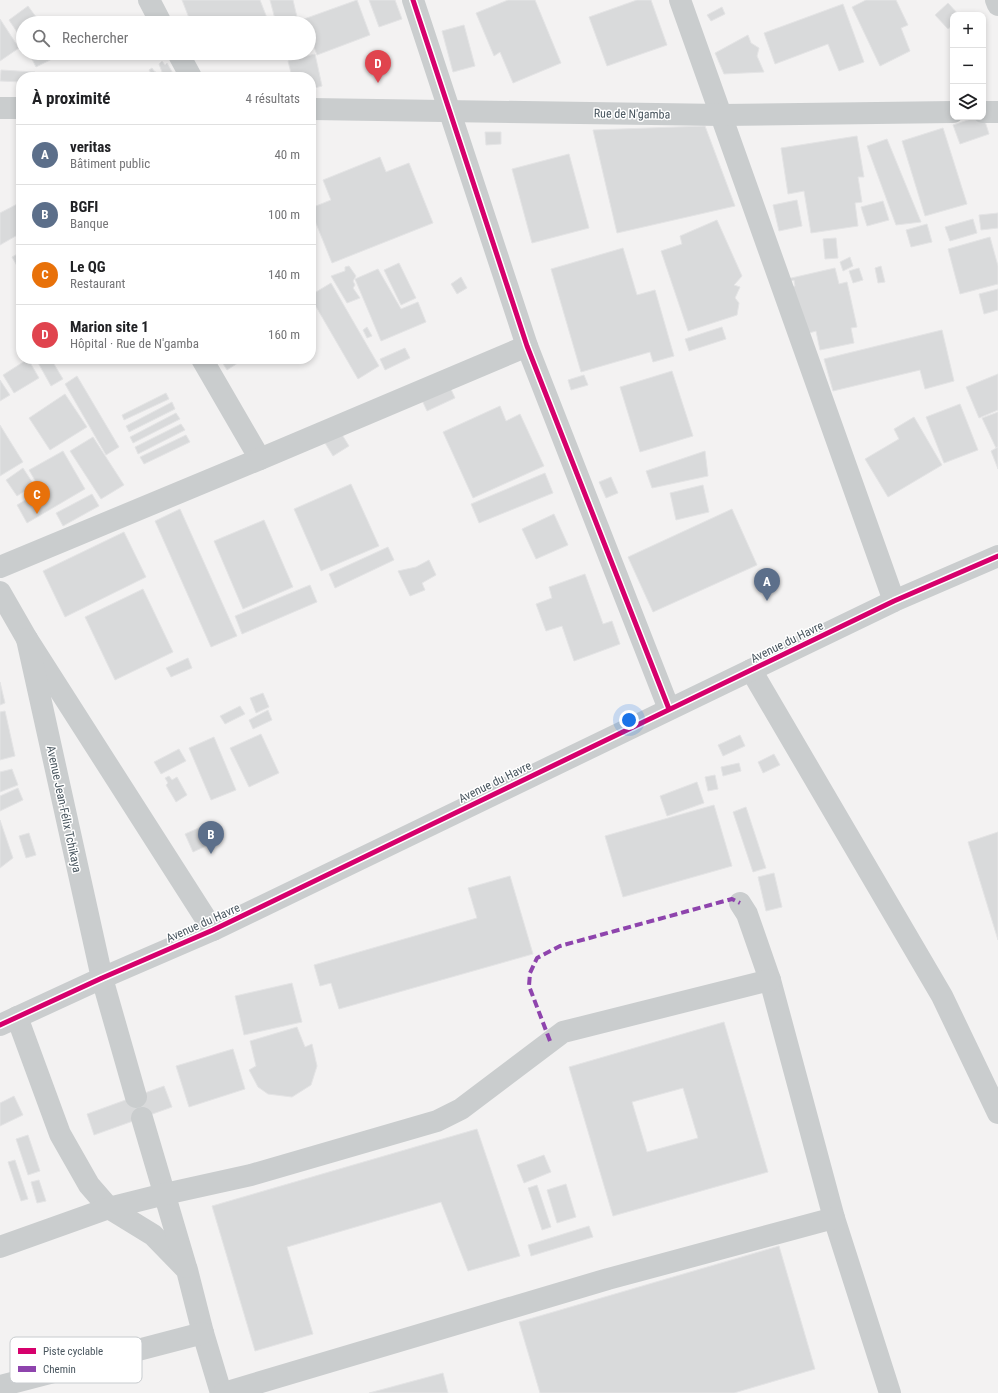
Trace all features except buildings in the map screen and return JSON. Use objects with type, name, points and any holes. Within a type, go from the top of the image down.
[{"type":"street","points":[[149,0],[158,16]]},
{"type":"street","points":[[413,0],[527,346],[669,709]]},
{"type":"street","points":[[680,0],[894,601]]},
{"type":"street","points":[[996,0],[998,5]]},
{"type":"street","points":[[182,60],[188,72]]},
{"type":"street","points":[[0,108],[16,108]]},
{"type":"street","name":"Rue de N'gamba","points":[[316,109],[722,115],[950,112]]},
{"type":"street","points":[[986,112],[998,112]]},
{"type":"street","points":[[0,567],[527,346]]},
{"type":"street","points":[[205,364],[260,459]]},
{"type":"street","name":"Avenue du Havre","points":[[9,1021],[102,978],[213,930],[894,601],[998,556]]},
{"type":"street","name":"Avenue Jean-Félix Tchikaya","points":[[0,592],[27,639],[213,930]]},
{"type":"street","name":"Avenue Jean-Félix Tchikaya","points":[[27,639],[102,978],[136,1097]]},
{"type":"street","points":[[750,670],[942,996],[998,1113]]},
{"type":"street","points":[[740,903],[747,914],[770,980],[834,1218],[890,1393]]},
{"type":"street","points":[[0,1247],[109,1208],[251,1175],[436,1121],[461,1109],[563,1032],[770,980]]},
{"type":"street","points":[[9,1021],[60,1134],[89,1185],[109,1208],[153,1235],[187,1270]]},
{"type":"street","points":[[142,1118],[187,1270],[203,1333],[223,1393],[608,1279],[834,1218]]},
{"type":"street","points":[[142,1349],[203,1333]]},
{"type":"street","points":[[0,1386],[11,1383]]},
{"type":"marked path","points":[[550,1041],[529,986],[530,973],[537,958],[560,946],[732,899],[740,903]]},
{"type":"cycle path","points":[[413,0],[527,346],[669,709]]},
{"type":"cycle path","points":[[0,1025],[102,978],[213,930],[894,601],[998,556]]},
{"type":"place","name":"Marion site 1","points":[[378,83]]},
{"type":"place","name":"Le QG","points":[[37,514]]},
{"type":"place","name":"veritas","points":[[767,601]]},
{"type":"place","name":"BGFI","points":[[211,854]]}]
